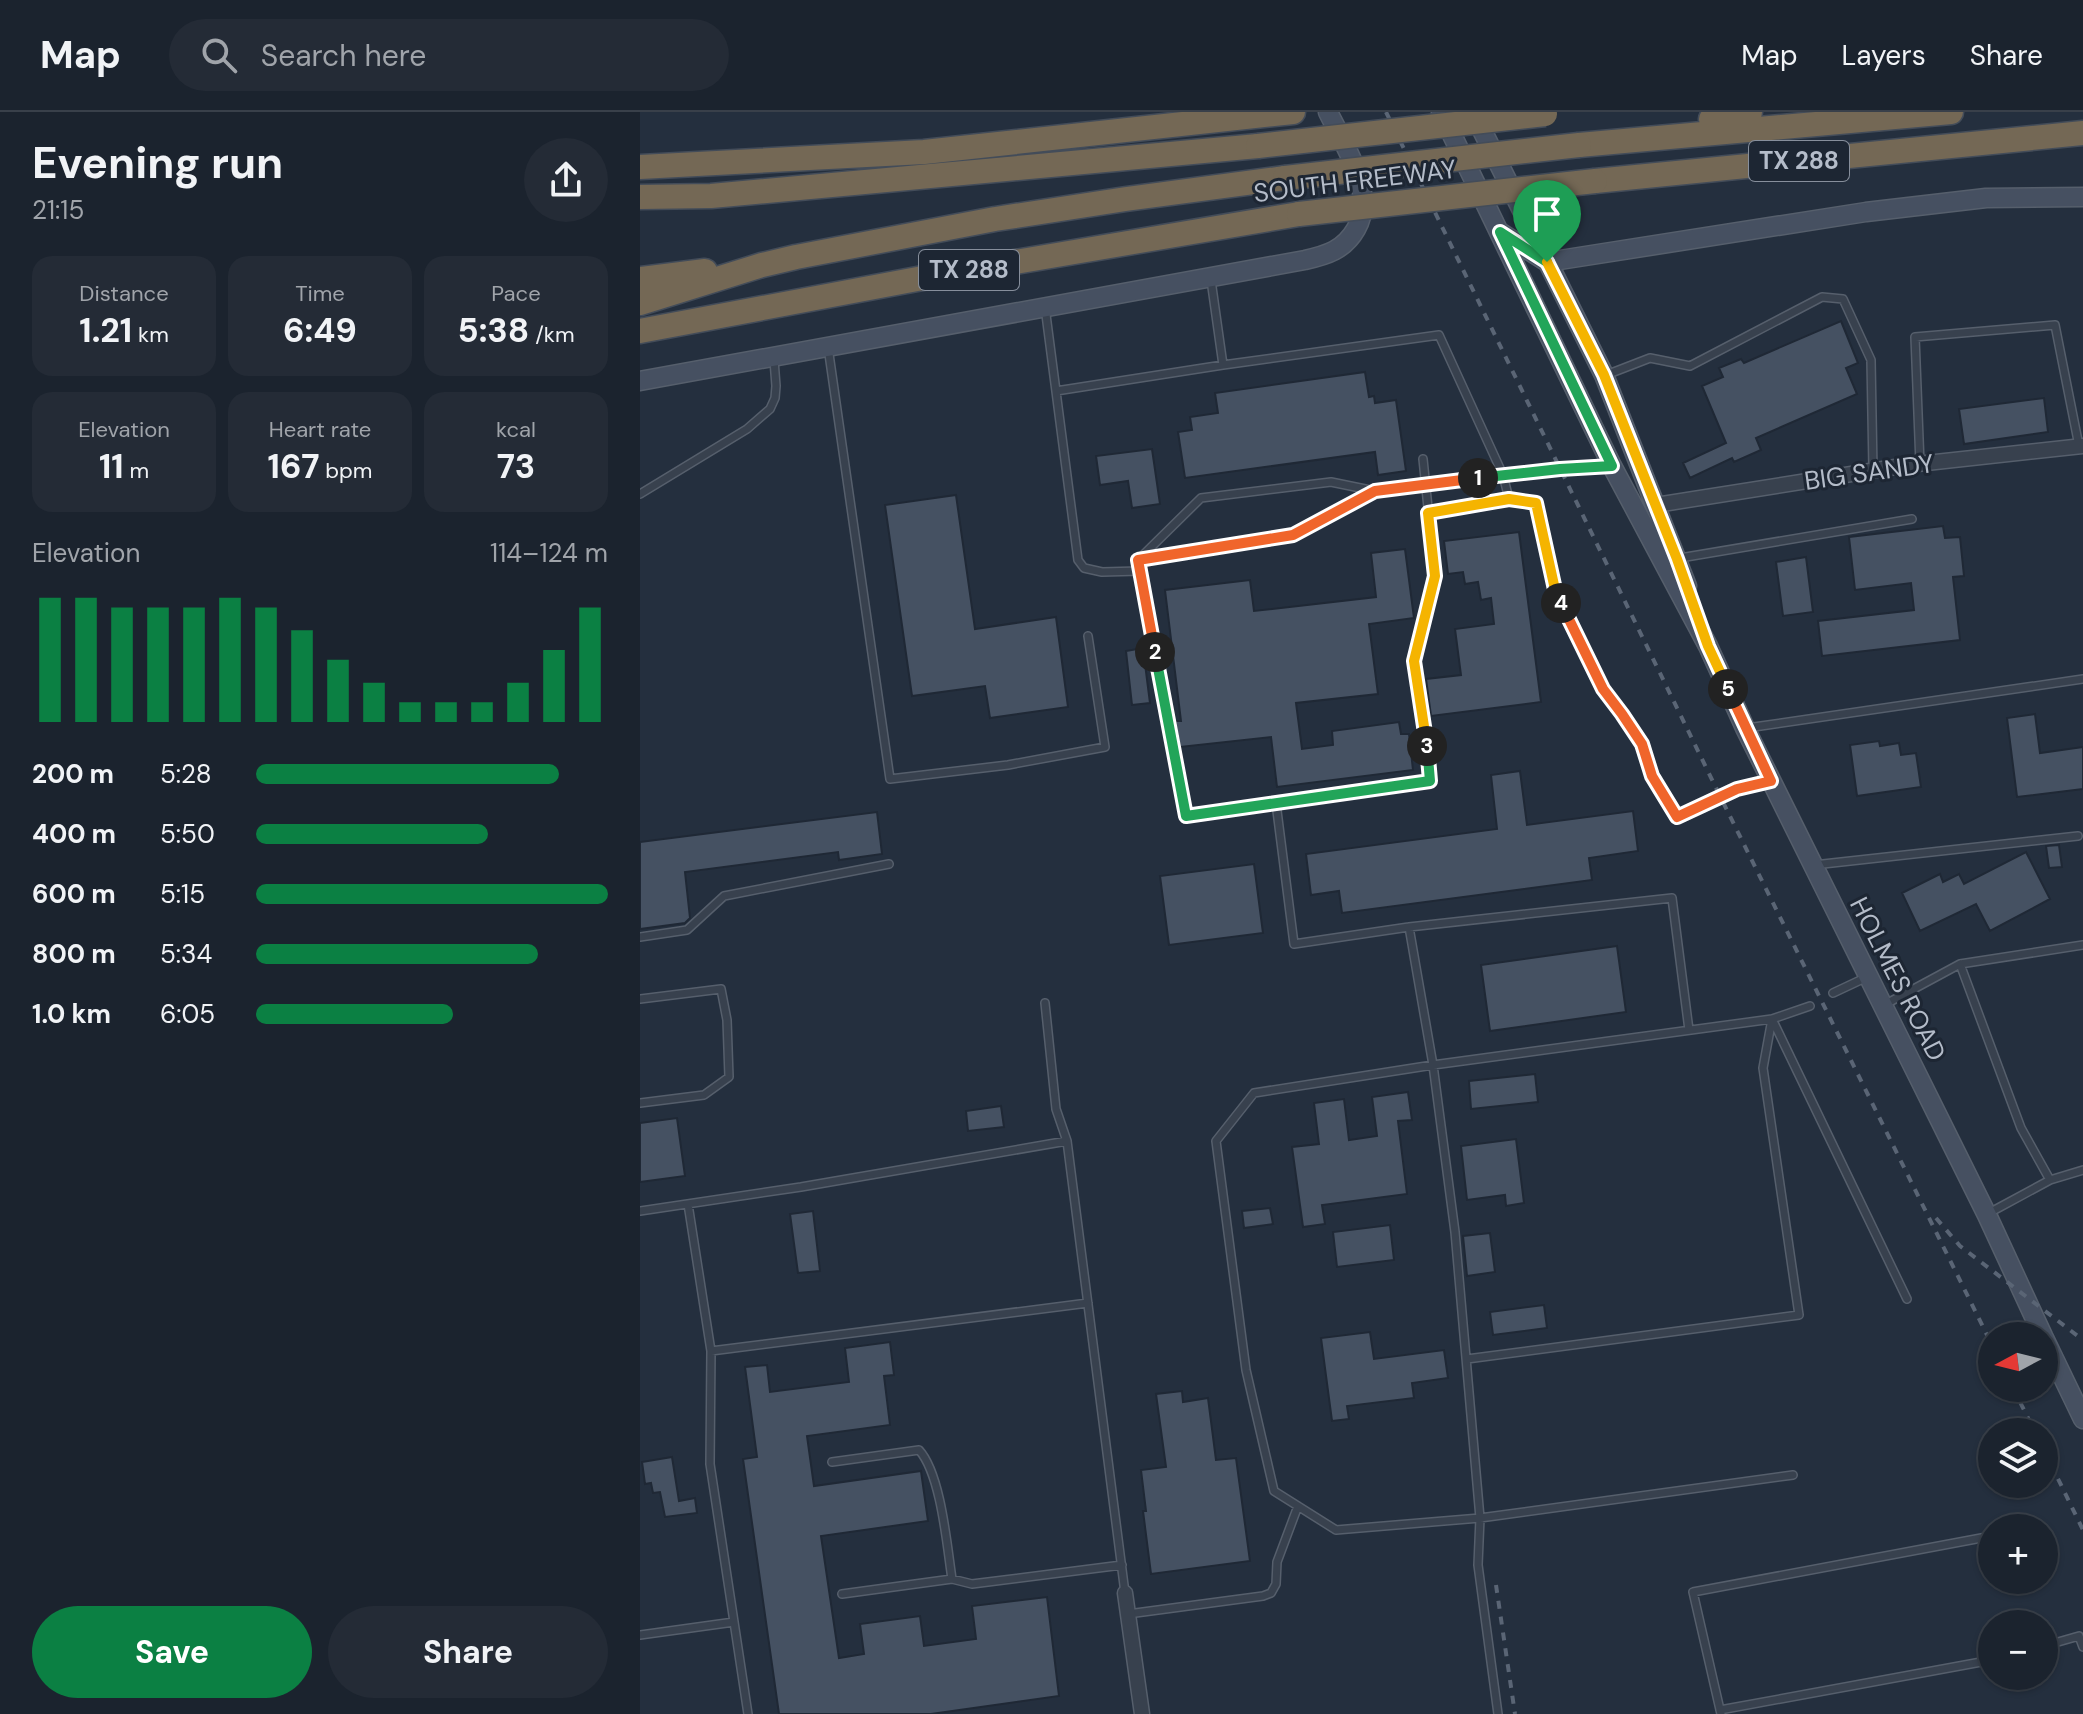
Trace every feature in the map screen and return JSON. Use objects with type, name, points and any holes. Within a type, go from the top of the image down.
[{"type":"highway","points":[[640,167],[924,152],[1293,112]]},
{"type":"highway","points":[[1579,145],[1750,112]]},
{"type":"highway","points":[[640,303],[796,257],[995,219],[1126,199],[1579,145],[1951,112]]},
{"type":"highway","points":[[640,197],[711,196],[1258,146],[1553,113]]},
{"type":"highway","name":"SOUTH FREEWAY","points":[[640,331],[944,274],[1299,214],[1595,181],[2083,133]]},
{"type":"highway","points":[[2004,141],[2083,144]]},
{"type":"highway","points":[[640,279],[762,265]]},
{"type":"main road","points":[[640,381],[1323,256],[1343,246],[1361,221],[1364,209],[1359,178],[1328,112]]},
{"type":"main road","name":"HOLMES ROAD","points":[[1441,112],[1612,466],[1708,646],[1745,728],[2037,1322]]},
{"type":"main road","name":"HOLMES ROAD","points":[[1473,112],[1604,375],[1708,646]]},
{"type":"main road","points":[[1500,232],[1547,262],[1866,212],[1986,198],[2083,197]]},
{"type":"main road","name":"HOLMES ROAD","points":[[2058,1366],[2083,1419]]},
{"type":"street","name":"BIG SANDY","points":[[1656,505],[1920,464],[2081,446]]},
{"type":"street","points":[[1125,1593],[1142,1714]]},
{"type":"lane","points":[[1210,276],[1223,365]]},
{"type":"lane","points":[[1604,375],[1650,358],[1690,366],[1822,297],[1843,299],[1871,360],[1873,471]]},
{"type":"lane","points":[[1045,306],[1078,560],[1084,568],[1102,572],[1140,571]]},
{"type":"lane","points":[[1920,464],[1915,337],[2055,325],[2081,446]]},
{"type":"lane","points":[[1056,391],[1439,335],[1503,475],[1509,499]]},
{"type":"lane","points":[[828,346],[890,779],[1008,765],[1105,747],[1088,636]]},
{"type":"lane","points":[[640,494],[747,429],[770,409],[776,386],[773,356]]},
{"type":"lane","points":[[1138,560],[1186,816],[1430,781],[1414,661],[1435,576],[1423,459]]},
{"type":"lane","points":[[1138,560],[1201,498],[1331,482],[1375,491],[1503,475],[1612,466]]},
{"type":"lane","points":[[1138,560],[1293,535],[1375,491]]},
{"type":"lane","points":[[1428,513],[1509,499],[1536,503],[1556,594],[1603,689],[1642,744],[1652,776],[1677,817],[1737,789],[1771,781]]},
{"type":"lane","points":[[1677,559],[1912,519]]},
{"type":"lane","points":[[1745,728],[2083,679]]},
{"type":"lane","points":[[1276,803],[1294,944],[1409,927],[1672,898],[1689,1030]]},
{"type":"lane","points":[[1812,865],[2078,836]]},
{"type":"lane","points":[[640,937],[687,930],[724,896],[889,864]]},
{"type":"lane","points":[[1409,927],[1433,1065],[1455,1232],[1480,1518],[1478,1565],[1498,1714]]},
{"type":"lane","points":[[1882,1006],[1960,964],[2083,945]]},
{"type":"lane","points":[[1960,964],[2021,1128],[2050,1180]]},
{"type":"lane","points":[[1833,993],[1868,977]]},
{"type":"lane","points":[[640,999],[721,989],[727,1020],[729,1077],[704,1095],[640,1103]]},
{"type":"lane","points":[[1045,1003],[1056,1109],[1067,1141],[1125,1593]]},
{"type":"lane","points":[[1793,1475],[1480,1518],[1336,1530],[1274,1491],[1246,1370],[1216,1141],[1254,1093],[1433,1065],[1772,1019],[1810,1006]]},
{"type":"lane","points":[[1772,1019],[1907,1299]]},
{"type":"lane","points":[[1467,1359],[1799,1315],[1763,1068],[1772,1019]]},
{"type":"lane","points":[[640,1211],[1067,1141]]},
{"type":"lane","points":[[1987,1215],[2050,1180],[2083,1171]]},
{"type":"lane","points":[[688,1204],[711,1351],[710,1464],[748,1714]]},
{"type":"lane","points":[[711,1351],[1088,1303]]},
{"type":"lane","points":[[832,1462],[919,1450],[926,1458],[936,1489],[952,1579]]},
{"type":"lane","points":[[1128,1614],[1271,1593],[1276,1584],[1277,1562],[1298,1506]]},
{"type":"lane","points":[[1978,1539],[1693,1592],[1721,1712],[1978,1663]]},
{"type":"lane","points":[[842,1594],[952,1579],[972,1584],[1122,1565]]},
{"type":"lane","points":[[640,1635],[734,1622]]},
{"type":"lane","points":[[2058,1642],[2079,1636],[2083,1647]]},
{"type":"building","points":[[1841,321],[1858,363],[1846,368],[1857,394],[1756,438],[1761,450],[1734,462],[1732,458],[1690,478],[1683,463],[1726,443],[1702,386],[1723,377],[1719,368],[1741,359],[1744,363]]},
{"type":"building","points":[[1365,372],[1369,397],[1374,396],[1375,403],[1396,400],[1406,471],[1378,475],[1375,452],[1185,478],[1178,432],[1192,430],[1190,417],[1218,413],[1215,393]]},
{"type":"building","points":[[2044,398],[2048,432],[1964,444],[1959,409]]},
{"type":"building","points":[[1152,449],[1160,504],[1132,508],[1128,481],[1100,485],[1096,456]]},
{"type":"building","points":[[956,495],[975,629],[1056,617],[1068,707],[990,718],[985,686],[912,696],[885,505]]},
{"type":"building","points":[[1943,526],[1945,538],[1960,537],[1964,576],[1953,577],[1960,640],[1822,656],[1818,621],[1914,610],[1911,583],[1855,590],[1849,537]]},
{"type":"building","points":[[1519,532],[1541,702],[1431,716],[1426,679],[1461,675],[1455,629],[1494,624],[1491,598],[1481,600],[1478,582],[1465,584],[1463,572],[1448,574],[1444,541]]},
{"type":"building","points":[[1405,549],[1414,618],[1369,624],[1378,694],[1296,703],[1302,749],[1333,745],[1332,731],[1399,722],[1401,734],[1409,734],[1413,770],[1277,787],[1271,737],[1180,747],[1175,721],[1181,721],[1165,590],[1250,580],[1254,611],[1376,597],[1371,553]]},
{"type":"building","points":[[1806,557],[1813,612],[1783,616],[1776,562]]},
{"type":"building","points":[[1143,648],[1150,703],[1132,705],[1126,651]]},
{"type":"building","points":[[2035,714],[2040,753],[2083,747],[2083,789],[2017,797],[2007,718]]},
{"type":"building","points":[[1879,741],[1880,746],[1899,743],[1901,755],[1916,753],[1921,787],[1857,796],[1850,745]]},
{"type":"building","points":[[1520,771],[1527,825],[1633,811],[1638,851],[1589,858],[1592,880],[1342,913],[1339,891],[1311,895],[1306,854],[1497,829],[1491,775]]},
{"type":"building","points":[[877,812],[882,854],[839,860],[838,852],[685,872],[690,918],[685,923],[640,929],[640,842]]},
{"type":"building","points":[[2059,845],[2062,867],[2049,868],[2046,846]]},
{"type":"building","points":[[2026,852],[2050,899],[1990,931],[1976,904],[1920,931],[1902,893],[1940,874],[1943,882],[1959,874],[1964,884]]},
{"type":"building","points":[[1254,864],[1263,933],[1169,945],[1160,876]]},
{"type":"building","points":[[1617,946],[1626,1012],[1490,1031],[1481,965]]},
{"type":"building","points":[[1535,1074],[1538,1102],[1471,1109],[1469,1081]]},
{"type":"building","points":[[1408,1092],[1412,1120],[1398,1121],[1407,1194],[1322,1205],[1325,1224],[1303,1227],[1292,1147],[1319,1144],[1314,1103],[1344,1099],[1349,1140],[1377,1136],[1372,1097]]},
{"type":"building","points":[[1001,1106],[1004,1127],[968,1131],[966,1111]]},
{"type":"building","points":[[677,1118],[685,1176],[640,1182],[640,1123]]},
{"type":"building","points":[[1516,1139],[1524,1203],[1506,1206],[1505,1195],[1467,1200],[1461,1146]]},
{"type":"building","points":[[1270,1208],[1273,1224],[1244,1228],[1242,1211]]},
{"type":"building","points":[[813,1211],[820,1271],[798,1273],[790,1214]]},
{"type":"building","points":[[1390,1225],[1394,1260],[1337,1267],[1333,1232]]},
{"type":"building","points":[[1490,1233],[1495,1272],[1467,1276],[1463,1236]]},
{"type":"building","points":[[1544,1305],[1547,1328],[1493,1335],[1490,1312]]},
{"type":"building","points":[[1370,1332],[1374,1359],[1444,1350],[1448,1378],[1412,1383],[1414,1398],[1347,1406],[1349,1419],[1332,1421],[1321,1338]]},
{"type":"building","points":[[890,1342],[894,1375],[884,1376],[890,1425],[807,1436],[814,1486],[921,1471],[928,1521],[821,1536],[839,1658],[864,1654],[860,1624],[920,1616],[924,1646],[976,1639],[972,1606],[1047,1597],[1059,1696],[931,1714],[779,1714],[743,1459],[757,1457],[745,1367],[767,1365],[770,1392],[849,1382],[845,1348]]},
{"type":"building","points":[[1182,1391],[1183,1402],[1208,1398],[1216,1460],[1236,1458],[1250,1561],[1151,1574],[1141,1470],[1166,1467],[1156,1394]]},
{"type":"building","points":[[672,1457],[679,1501],[695,1498],[697,1513],[665,1517],[660,1492],[653,1493],[651,1483],[645,1484],[642,1462]]},
{"type":"railway","points":[[1386,112],[1981,1322]]},
{"type":"railway","points":[[1936,1218],[1960,1246],[2083,1340]]},
{"type":"railway","points":[[2020,1402],[2028,1418]]},
{"type":"railway","points":[[2058,1479],[2083,1530]]},
{"type":"railway","points":[[1496,1585],[1515,1714]]},
{"type":"route","points":[[1500,232],[1547,262],[1604,375],[1708,646],[1771,781],[1737,789],[1677,817],[1652,776],[1642,744],[1603,689],[1556,594],[1536,503],[1509,499],[1428,513],[1435,576],[1414,661],[1430,781],[1186,816],[1138,560],[1293,535],[1375,491],[1560,469],[1612,466],[1500,232]]}]
